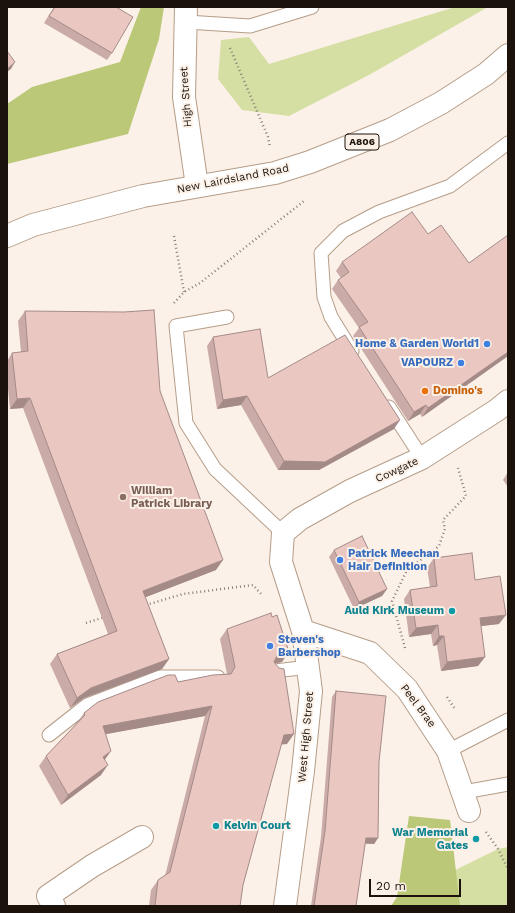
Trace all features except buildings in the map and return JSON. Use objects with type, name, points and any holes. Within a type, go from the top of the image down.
[{"type":"street","name":"High Street","points":[[186,14],[184,97],[197,186]]},
{"type":"street","name":"New Lairdsland Road","points":[[7,236],[33,225],[143,196],[275,173],[310,162],[390,130],[441,103],[486,74],[508,55]]},
{"type":"street","name":"Cowgate","points":[[283,533],[300,519],[350,491],[422,458],[497,410],[508,401]]},
{"type":"street","name":"West High Street","points":[[283,533],[281,562],[303,631],[311,691],[303,771],[285,906]]},
{"type":"street","name":"Peel Brae","points":[[303,631],[370,653],[407,689],[448,751],[467,801]]},
{"type":"street","points":[[54,906],[48,896],[92,866],[142,837]]},
{"type":"lane","points":[[186,14],[227,24],[250,26],[312,7]]},
{"type":"lane","points":[[361,364],[331,317],[324,297],[322,253],[343,231],[379,212],[450,186],[508,143]]},
{"type":"lane","points":[[227,317],[176,326],[186,422],[215,469],[283,533]]},
{"type":"lane","points":[[383,398],[422,458]]},
{"type":"lane","points":[[275,671],[309,667]]},
{"type":"lane","points":[[49,735],[87,705],[160,677],[220,678]]},
{"type":"lane","points":[[448,751],[508,720]]},
{"type":"lane","points":[[467,801],[508,784]]},
{"type":"path","points":[[227,24],[230,48],[268,137],[275,173]]},
{"type":"path","points":[[176,326],[174,303],[184,292],[200,283],[304,201]]},
{"type":"path","points":[[174,236],[184,292]]},
{"type":"path","points":[[406,652],[392,601],[407,570],[439,546],[445,529],[443,520],[466,496],[457,467]]},
{"type":"path","points":[[138,607],[183,594],[252,584],[272,607],[295,603]]},
{"type":"path","points":[[86,623],[108,616]]},
{"type":"path","points":[[446,696],[451,701],[472,739]]},
{"type":"path","points":[[467,801],[498,849],[508,869]]},
{"type":"green space","points":[[141,7],[164,7],[159,39],[128,134],[7,164],[7,104],[32,87],[120,62]]},
{"type":"green space","points":[[455,7],[488,7],[369,75],[289,116],[242,110],[218,79],[221,40],[249,37],[269,64]]},
{"type":"green space","points":[[409,816],[450,820],[460,906],[391,906],[397,897]]},
{"type":"green space","points":[[508,847],[508,906],[431,906],[443,876],[498,849]]},
{"type":"place","name":"Home & Garden World1","points":[[487,344]]},
{"type":"place","name":"VAPOURZ","points":[[461,363]]},
{"type":"place","name":"Domino's","points":[[425,391]]},
{"type":"place","name":"William Patrick Library","points":[[123,497]]},
{"type":"place","name":"Patrick Meechan Hair Definition","points":[[340,560]]},
{"type":"place","name":"Auld Kirk Museum","points":[[452,611]]},
{"type":"place","name":"Steven's Barbershop","points":[[270,646]]},
{"type":"place","name":"Kelvin Court","points":[[216,826]]},
{"type":"place","name":"War Memorial Gates","points":[[476,839]]}]
